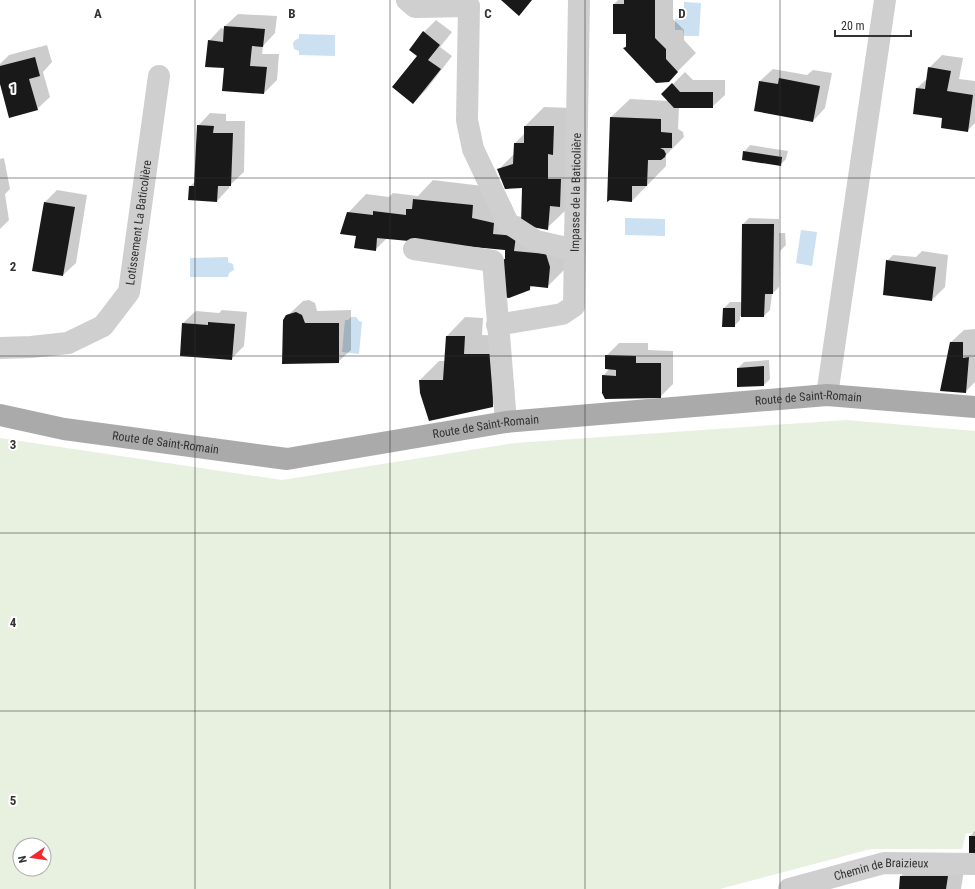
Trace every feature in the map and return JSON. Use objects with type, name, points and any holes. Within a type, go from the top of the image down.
[{"type":"main road","name":"Route de Saint-Romain","points":[[0,415],[64,429],[287,459],[506,422],[826,395],[975,407]]},
{"type":"street","points":[[407,0],[415,7],[469,6],[467,120],[473,149],[508,223],[536,240],[574,250]]},
{"type":"street","name":"Impasse de la Baticolière","points":[[498,325],[562,314],[574,306],[579,0]]},
{"type":"street","points":[[826,395],[885,0]]},
{"type":"street","name":"Lotissement La Baticolière","points":[[0,348],[31,347],[68,343],[103,326],[129,292],[159,76]]},
{"type":"street","points":[[414,248],[493,261],[506,422]]},
{"type":"street","name":"Chemin de Braizieux","points":[[789,889],[884,863],[975,864]]},
{"type":"green space","points":[[846,420],[975,431],[975,833],[966,833],[962,849],[871,849],[720,889],[0,889],[0,438],[282,480],[515,443]]},
{"type":"water","points":[[684,2],[701,3],[699,36],[684,36],[683,30],[675,30],[675,19],[684,18]]},
{"type":"water","points":[[299,34],[335,35],[335,56],[299,55],[299,51],[294,49],[293,44],[294,41],[299,38]]},
{"type":"water","points":[[625,218],[665,219],[665,236],[625,235]]},
{"type":"water","points":[[801,230],[817,232],[812,266],[796,263]]},
{"type":"water","points":[[228,257],[228,262],[233,264],[234,270],[229,273],[228,277],[190,277],[190,258]]},
{"type":"water","points":[[351,317],[356,317],[362,322],[359,354],[342,352],[345,320],[348,320]]},
{"type":"building","points":[[501,0],[532,0],[519,16]]},
{"type":"building","points":[[624,0],[655,0],[655,38],[666,49],[666,59],[678,72],[669,82],[656,83],[623,48],[626,47],[626,34],[613,34],[613,4],[624,4]]},
{"type":"building","points":[[224,26],[265,29],[263,47],[252,46],[250,66],[267,67],[264,94],[222,91],[224,68],[205,67],[208,40],[223,42]]},
{"type":"building","points":[[423,31],[440,45],[428,60],[441,69],[413,104],[392,87],[417,56],[409,50]]},
{"type":"building","points":[[35,57],[40,76],[29,79],[38,110],[9,118],[0,84],[0,66]]},
{"type":"building","points":[[928,67],[951,71],[947,91],[973,95],[968,132],[941,128],[942,118],[913,114],[916,88],[925,89]]},
{"type":"building","points":[[779,78],[820,86],[813,122],[754,111],[759,81],[778,84]]},
{"type":"building","points":[[672,83],[680,92],[713,92],[713,108],[674,108],[661,94]]},
{"type":"building","points":[[610,117],[661,119],[661,132],[672,133],[672,148],[660,148],[664,150],[666,154],[665,157],[661,160],[648,160],[647,186],[632,186],[632,202],[610,200],[607,202]]},
{"type":"building","points":[[197,125],[214,126],[213,133],[233,133],[231,186],[218,186],[217,202],[188,200],[189,186],[194,186]]},
{"type":"building","points":[[524,126],[554,126],[553,155],[548,154],[548,179],[561,179],[560,207],[550,206],[548,230],[521,225],[522,188],[505,189],[497,169],[513,164],[514,143],[524,143]]},
{"type":"building","points":[[743,151],[782,157],[781,166],[742,160]]},
{"type":"building","points":[[413,199],[473,205],[472,218],[494,223],[493,234],[516,236],[514,251],[546,254],[550,267],[548,288],[530,286],[530,290],[509,298],[501,297],[502,260],[505,259],[505,250],[377,238],[376,251],[354,248],[356,236],[340,234],[347,212],[373,215],[373,211],[406,215],[406,209],[412,209]]},
{"type":"building","points":[[44,202],[75,207],[63,276],[32,271]]},
{"type":"building","points":[[742,224],[774,224],[773,294],[765,294],[764,317],[741,317]]},
{"type":"building","points":[[886,260],[936,267],[932,301],[883,295]]},
{"type":"building","points":[[723,308],[735,308],[735,327],[722,327]]},
{"type":"building","points":[[296,312],[302,315],[305,323],[339,323],[339,363],[282,364],[283,320],[286,315]]},
{"type":"building","points":[[208,322],[235,324],[232,360],[180,356],[182,323],[208,325]]},
{"type":"building","points":[[446,336],[465,336],[464,354],[492,354],[493,407],[429,421],[420,393],[419,380],[443,380]]},
{"type":"building","points":[[950,342],[963,342],[963,358],[969,357],[966,393],[940,391]]},
{"type":"building","points":[[605,355],[636,356],[636,363],[661,363],[661,398],[605,399],[602,393],[602,375],[616,376],[616,370],[605,369]]},
{"type":"building","points":[[764,366],[764,386],[737,387],[737,368]]},
{"type":"building","points":[[969,836],[975,836],[975,856],[969,856]]},
{"type":"building","points":[[900,876],[948,876],[946,889],[899,889]]}]
